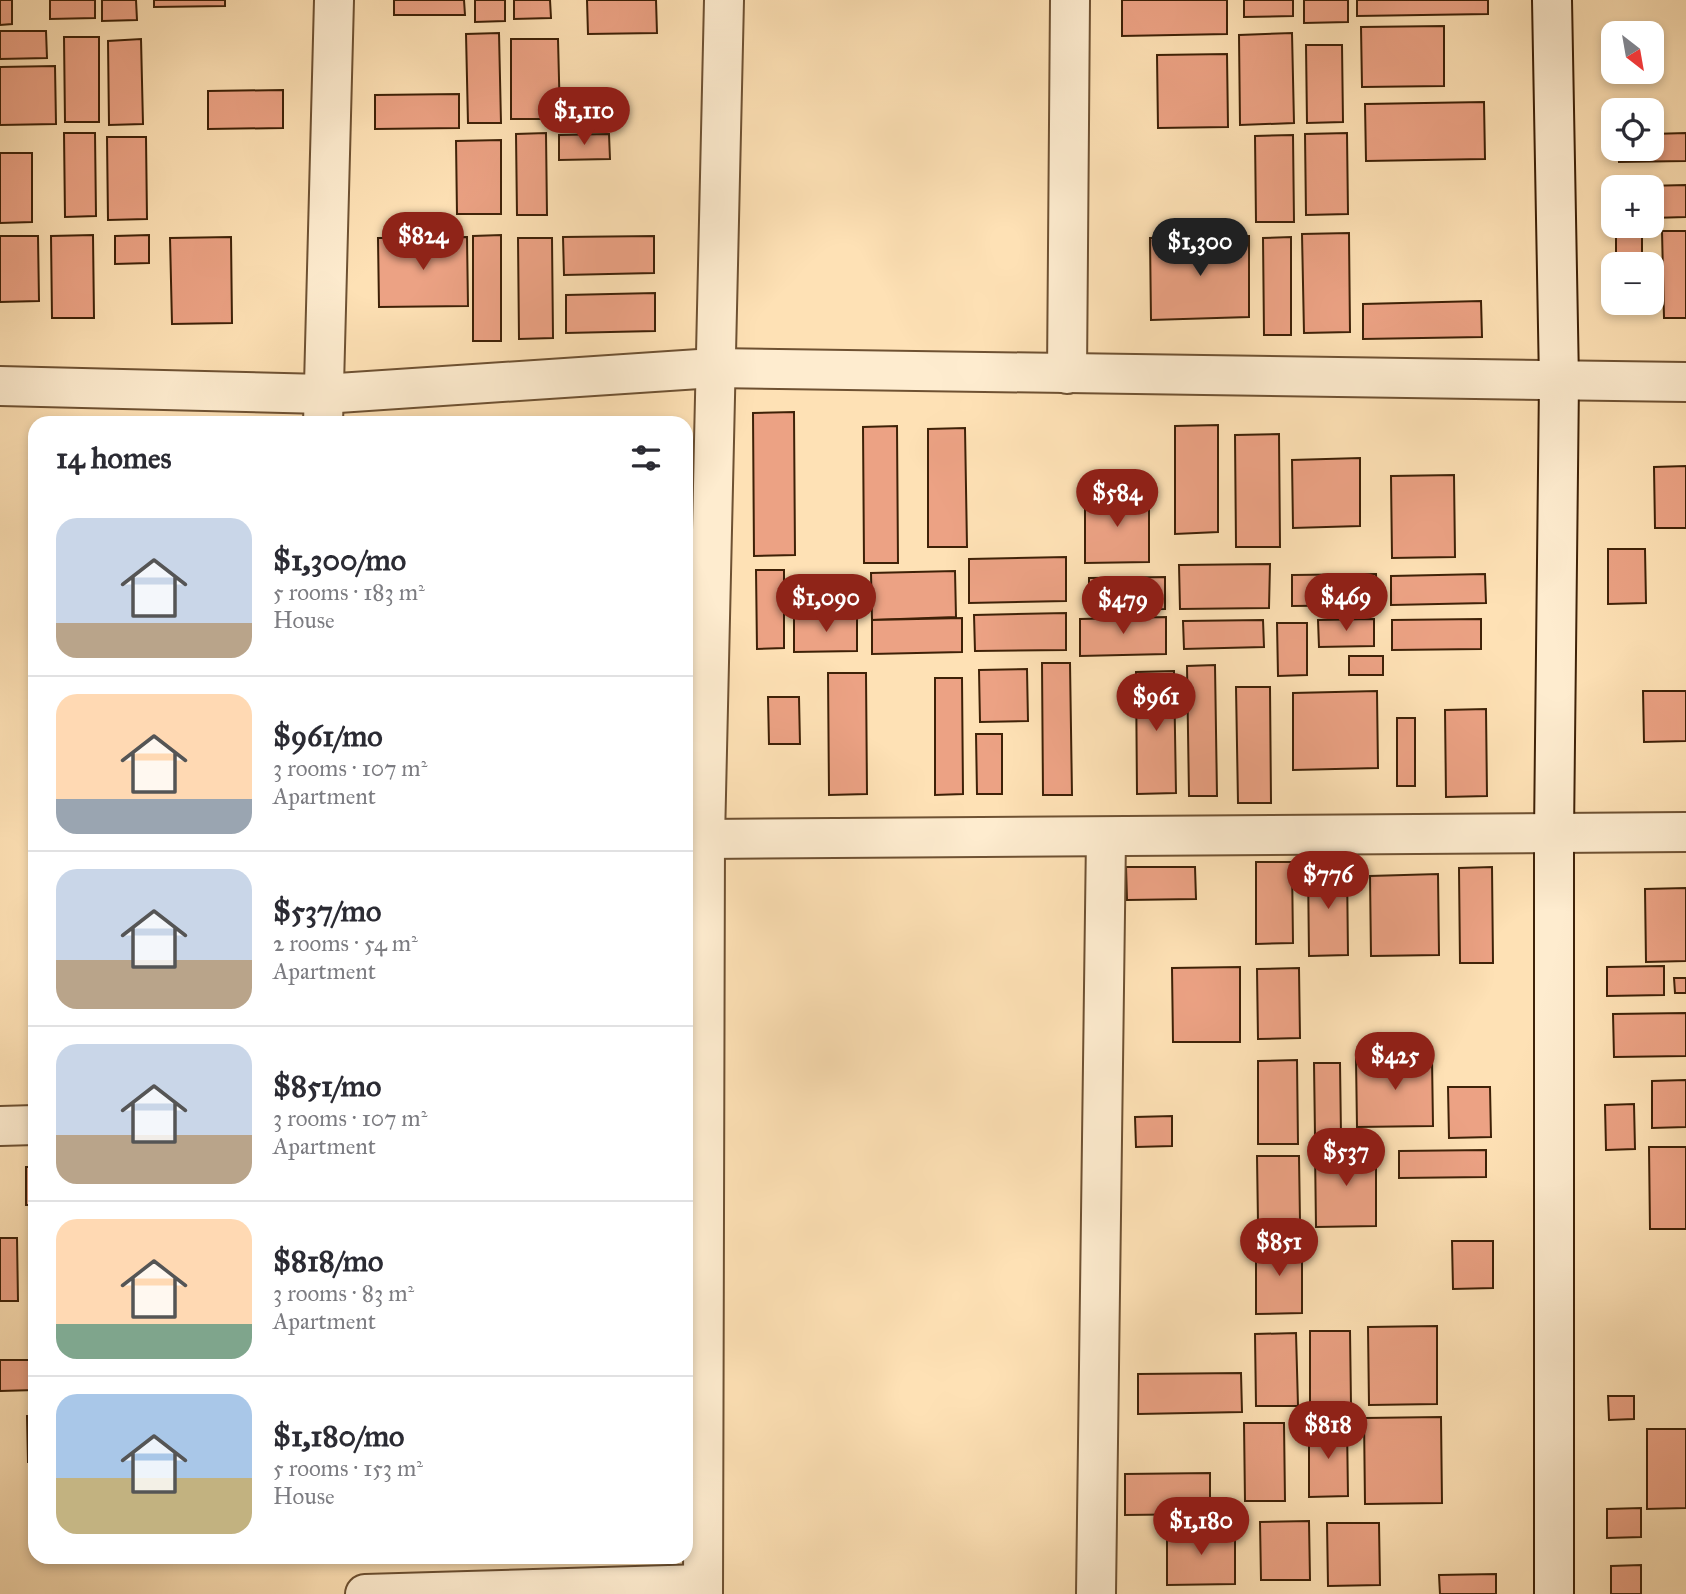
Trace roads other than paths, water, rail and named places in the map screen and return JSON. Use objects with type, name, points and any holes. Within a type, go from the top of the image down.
[{"type":"street","points":[[323,409],[334,0]]},
{"type":"street","points":[[365,1594],[703,1589],[695,1105],[705,839],[724,0]]},
{"type":"street","points":[[1067,374],[1070,0]]},
{"type":"street","points":[[1552,0],[1559,381],[1554,833],[1554,1594]]},
{"type":"street","points":[[0,386],[323,409],[714,368],[1686,382]]},
{"type":"street","points":[[705,839],[1686,832]]},
{"type":"street","points":[[1096,1594],[1106,837]]},
{"type":"street","points":[[0,1126],[28,1125]]}]
